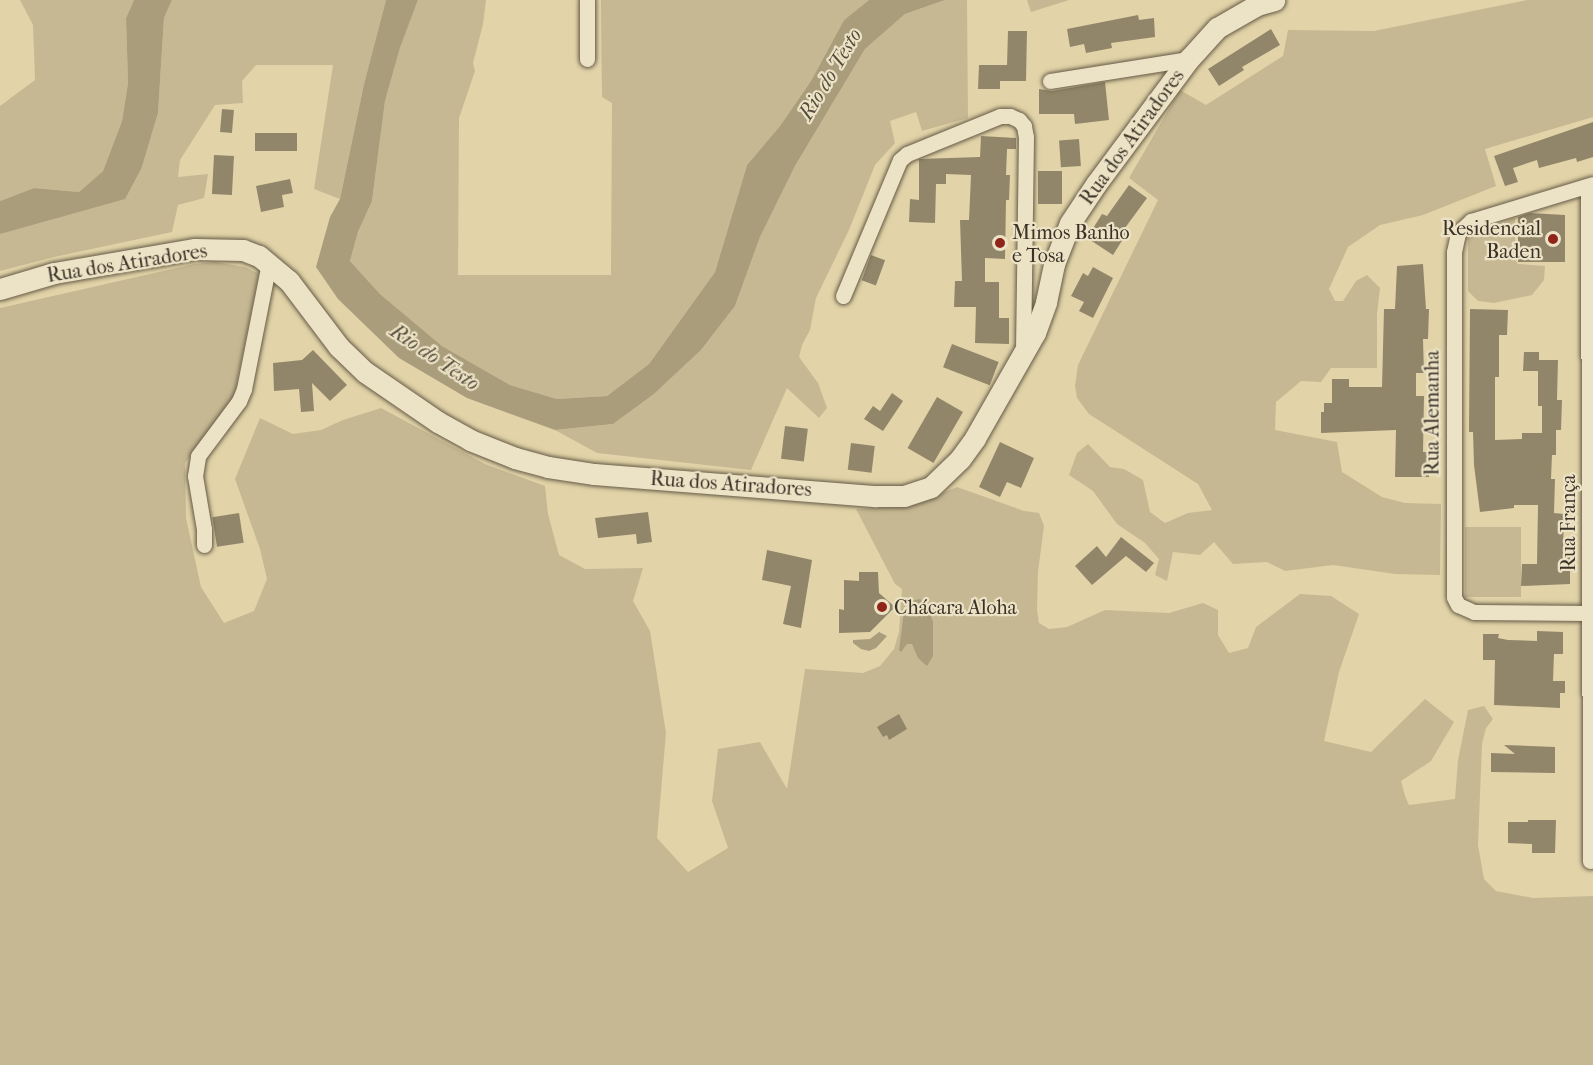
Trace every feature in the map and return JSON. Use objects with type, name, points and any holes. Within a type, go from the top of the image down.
[{"type":"street","points":[[587,0],[587,59]]},
{"type":"street","name":"Rua dos Atiradores","points":[[0,289],[54,273],[195,249],[243,250],[269,263],[288,281],[339,347],[365,372],[397,397],[470,440],[515,458],[583,473],[876,496],[894,497],[918,492],[931,487],[960,459],[996,405],[1041,318],[1054,264],[1070,224],[1096,183],[1189,58],[1217,28],[1257,5],[1274,0]]},
{"type":"street","points":[[1050,81],[1189,58]]},
{"type":"street","points":[[843,296],[900,160],[907,154],[1000,116],[1010,116],[1020,120],[1026,137],[1023,355]]},
{"type":"street","name":"Rua França","points":[[1590,861],[1591,185]]},
{"type":"street","name":"Rua Alemanha","points":[[1589,613],[1474,612],[1458,605],[1453,586],[1455,242],[1464,226],[1471,221],[1591,185]]},
{"type":"street","points":[[204,545],[204,529],[195,476],[198,456],[239,401],[244,389],[269,263]]},
{"type":"shaded area","points":[[20,0],[134,0],[126,18],[128,83],[122,121],[103,171],[79,192],[34,188],[0,201],[0,106],[35,80],[33,25]]},
{"type":"shaded area","points":[[172,0],[386,0],[364,84],[340,199],[314,189],[333,65],[256,65],[242,81],[243,103],[215,105],[180,160],[178,177],[208,174],[204,198],[178,205],[172,232],[0,271],[0,234],[142,167],[158,113],[164,18]]},
{"type":"shaded area","points":[[418,0],[486,0],[483,24],[473,63],[475,71],[459,118],[458,275],[611,275],[612,103],[602,97],[601,0],[869,0],[844,20],[811,81],[780,126],[747,165],[715,272],[649,364],[607,396],[557,399],[510,385],[442,346],[380,294],[350,261],[358,232],[372,201],[385,101],[400,48]]},
{"type":"shaded area","points":[[945,0],[967,0],[968,118],[922,131],[916,112],[890,121],[895,143],[875,165],[849,230],[816,298],[810,330],[799,357],[818,383],[827,408],[819,418],[787,388],[751,470],[597,453],[555,430],[613,424],[654,394],[701,350],[735,306],[760,237],[795,166],[865,49],[905,14]]},
{"type":"shaded area","points":[[1027,0],[1069,0],[1031,12]]},
{"type":"shaded area","points":[[1527,0],[1593,0],[1593,117],[1485,149],[1496,186],[1423,215],[1380,225],[1348,247],[1329,289],[1335,301],[1343,301],[1356,281],[1367,275],[1380,288],[1377,314],[1377,368],[1331,368],[1321,382],[1301,381],[1276,402],[1275,430],[1337,442],[1342,472],[1382,497],[1405,503],[1441,504],[1440,575],[1395,574],[1333,565],[1285,571],[1267,562],[1233,564],[1214,542],[1200,555],[1173,552],[1167,581],[1155,575],[1159,559],[1145,543],[1117,524],[1093,491],[1069,475],[1077,453],[1088,444],[1110,467],[1124,469],[1143,480],[1150,512],[1165,523],[1188,513],[1212,510],[1198,484],[1089,414],[1077,398],[1075,386],[1078,365],[1158,200],[1129,178],[1180,90],[1206,105],[1283,56],[1288,30],[1374,31]]},
{"type":"shaded area","points":[[1515,218],[1515,260],[1518,264],[1545,266],[1544,280],[1532,295],[1494,303],[1478,301],[1468,291],[1468,236]]},
{"type":"shaded area","points":[[215,262],[245,267],[259,274],[234,398],[185,463],[186,518],[201,587],[224,623],[254,611],[267,579],[260,549],[235,479],[260,418],[293,434],[321,430],[343,420],[381,408],[485,464],[545,486],[548,514],[559,555],[585,569],[643,568],[633,601],[650,631],[666,733],[657,838],[688,872],[728,848],[712,801],[718,749],[760,742],[787,789],[805,669],[863,673],[880,666],[894,649],[899,632],[902,589],[895,584],[856,509],[909,507],[957,487],[1024,511],[1039,513],[1044,526],[1038,572],[1037,609],[1039,623],[1049,629],[1067,627],[1105,610],[1169,613],[1203,603],[1218,610],[1218,635],[1229,653],[1248,648],[1256,627],[1300,594],[1331,596],[1359,614],[1339,672],[1324,741],[1371,752],[1425,699],[1454,722],[1431,761],[1401,781],[1405,796],[1409,805],[1455,799],[1458,760],[1468,710],[1484,706],[1493,719],[1486,728],[1482,744],[1478,845],[1484,879],[1496,891],[1533,898],[1593,896],[1593,1065],[0,1065],[0,308],[194,264]]},
{"type":"shaded area","points":[[1465,527],[1521,527],[1521,597],[1465,597]]},
{"type":"water","points":[[134,0],[172,0],[164,18],[158,113],[142,167],[125,199],[0,234],[0,201],[34,188],[79,192],[103,171],[122,121],[128,83],[126,18]]},
{"type":"water","name":"Rio do Testo","points":[[386,0],[418,0],[400,48],[385,101],[372,201],[358,232],[350,261],[380,294],[442,346],[510,385],[557,399],[607,396],[649,364],[715,272],[747,165],[780,126],[811,81],[844,20],[869,0],[945,0],[905,14],[865,49],[795,166],[760,237],[735,306],[701,350],[654,394],[613,424],[555,430],[467,398],[399,358],[338,299],[316,267],[330,217],[340,199],[364,84]]},
{"type":"water","points":[[920,599],[928,607],[933,622],[933,656],[927,666],[918,658],[912,644],[907,644],[901,652],[899,650],[904,612],[911,601]]},
{"type":"water","points":[[879,632],[887,636],[876,648],[869,651],[853,643],[853,640],[870,639]]},
{"type":"building","points":[[1138,15],[1139,20],[1154,18],[1155,37],[1111,43],[1112,48],[1086,53],[1084,44],[1070,47],[1067,29]]},
{"type":"building","points":[[1271,29],[1280,45],[1242,67],[1244,70],[1219,86],[1208,69]]},
{"type":"building","points":[[1008,31],[1027,31],[1026,81],[1000,81],[1000,89],[978,89],[979,65],[1007,65]]},
{"type":"building","points":[[1105,82],[1109,120],[1075,124],[1074,114],[1039,114],[1039,89],[1052,91]]},
{"type":"building","points":[[222,109],[234,110],[232,133],[220,132]]},
{"type":"building","points":[[1593,122],[1593,157],[1577,162],[1576,158],[1539,168],[1537,160],[1513,168],[1518,182],[1505,186],[1494,156]]},
{"type":"building","points":[[255,133],[297,133],[297,151],[255,151]]},
{"type":"building","points":[[981,136],[1016,138],[1016,149],[1007,149],[1006,175],[1010,175],[1009,200],[1006,200],[1005,259],[985,258],[985,282],[999,282],[999,318],[1009,318],[1009,344],[975,343],[976,307],[954,307],[955,281],[962,281],[960,220],[969,220],[971,175],[946,174],[946,184],[936,184],[935,223],[909,222],[910,199],[919,200],[919,159],[980,157]]},
{"type":"building","points":[[1079,139],[1081,166],[1061,167],[1059,140]]},
{"type":"building","points":[[214,155],[234,156],[232,195],[212,194]]},
{"type":"building","points":[[1038,171],[1062,171],[1062,204],[1038,204]]},
{"type":"building","points":[[290,179],[293,193],[282,195],[284,207],[261,212],[256,186]]},
{"type":"building","points":[[1129,185],[1147,198],[1125,228],[1128,231],[1113,255],[1087,238],[1102,214],[1107,216]]},
{"type":"building","points":[[1530,213],[1565,215],[1565,262],[1518,262],[1518,217]]},
{"type":"building","points":[[871,255],[885,260],[876,286],[862,280]]},
{"type":"building","points":[[1423,264],[1426,309],[1429,309],[1428,339],[1423,339],[1424,373],[1416,373],[1416,396],[1424,396],[1423,452],[1429,452],[1429,477],[1395,477],[1396,430],[1321,433],[1321,412],[1324,412],[1324,403],[1332,403],[1332,379],[1349,379],[1349,387],[1382,387],[1384,309],[1395,309],[1397,266]]},
{"type":"building","points":[[1093,267],[1113,278],[1093,318],[1079,311],[1084,302],[1071,296],[1083,273],[1088,276]]},
{"type":"building","points":[[1470,309],[1508,310],[1507,335],[1499,335],[1499,377],[1495,377],[1495,440],[1522,439],[1522,433],[1542,433],[1542,406],[1538,406],[1538,371],[1523,371],[1524,352],[1539,352],[1539,360],[1558,360],[1557,400],[1562,400],[1561,430],[1556,430],[1556,455],[1552,455],[1551,479],[1555,479],[1554,513],[1564,514],[1563,553],[1570,553],[1570,584],[1521,586],[1522,564],[1537,564],[1538,505],[1514,505],[1514,508],[1480,512],[1474,465],[1473,432],[1469,432]]},
{"type":"building","points":[[952,344],[999,362],[990,385],[943,367]]},
{"type":"building","points":[[313,350],[347,385],[330,401],[312,383],[314,411],[301,412],[299,389],[274,391],[273,363],[302,360]]},
{"type":"building","points":[[892,393],[903,401],[883,431],[864,419],[873,406],[880,411]]},
{"type":"building","points":[[937,397],[963,412],[933,463],[908,448]]},
{"type":"building","points":[[785,426],[808,429],[804,462],[781,459]]},
{"type":"building","points":[[1000,442],[1034,458],[1021,488],[1007,482],[1000,497],[979,487]]},
{"type":"building","points":[[851,443],[875,446],[872,473],[848,470]]},
{"type":"building","points":[[648,512],[652,542],[637,544],[636,534],[598,538],[595,518]]},
{"type":"building","points":[[239,513],[244,543],[217,547],[212,517]]},
{"type":"building","points":[[1121,537],[1154,563],[1146,572],[1126,556],[1092,585],[1075,566],[1097,546],[1106,557]]},
{"type":"building","points":[[767,550],[812,560],[801,628],[783,624],[791,586],[762,580]]},
{"type":"building","points":[[859,572],[878,572],[879,593],[895,607],[870,632],[839,633],[839,609],[844,610],[844,580],[859,581]]},
{"type":"building","points":[[1537,631],[1563,632],[1563,654],[1554,654],[1553,681],[1565,681],[1565,693],[1560,693],[1560,708],[1494,705],[1495,660],[1483,660],[1483,634],[1499,634],[1498,638],[1508,640],[1537,641]]},
{"type":"building","points":[[899,714],[907,729],[889,740],[887,735],[883,737],[877,727]]},
{"type":"building","points":[[1504,745],[1555,747],[1555,773],[1491,772],[1491,753],[1515,754]]},
{"type":"building","points":[[1528,820],[1556,820],[1555,853],[1532,853],[1532,844],[1508,843],[1508,822],[1528,822]]},
{"type":"place","name":"Residencial Baden","points":[[1553,239]]},
{"type":"place","name":"Mimos Banho e Tosa","points":[[1000,243]]},
{"type":"place","name":"Chácara Aloha","points":[[882,607]]}]
